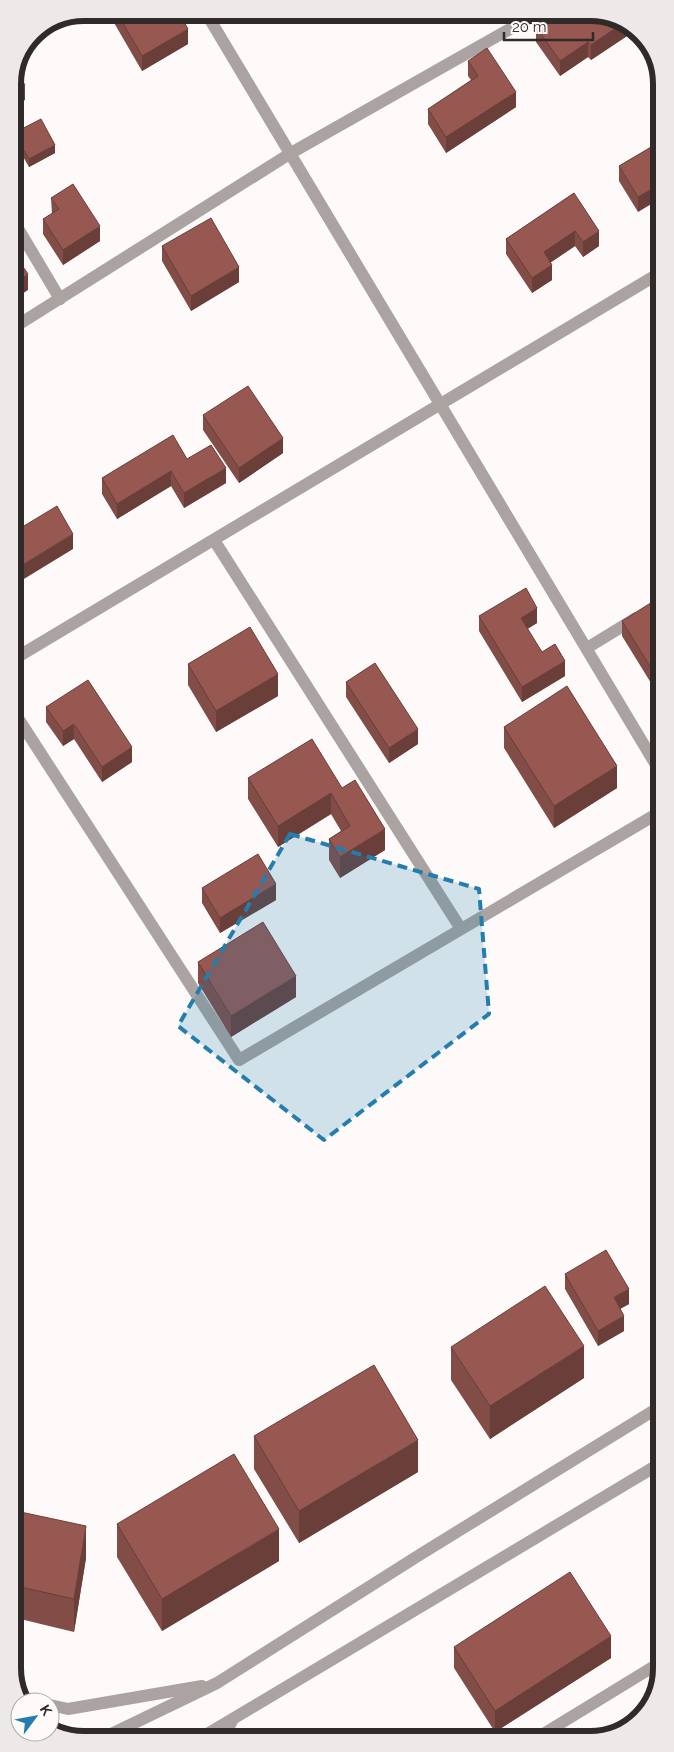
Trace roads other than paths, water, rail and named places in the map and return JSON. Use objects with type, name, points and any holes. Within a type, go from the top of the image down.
[{"type":"street","points":[[211,21],[653,760]]},
{"type":"street","points":[[21,323],[291,154],[520,21]]},
{"type":"street","points":[[21,233],[60,298]]},
{"type":"street","points":[[21,655],[653,277]]},
{"type":"street","points":[[214,540],[461,929]]},
{"type":"street","points":[[587,648],[643,614]]},
{"type":"street","points":[[21,723],[239,1060],[653,816]]},
{"type":"street","points":[[118,1731],[217,1683],[653,1411]]},
{"type":"street","points":[[212,1731],[653,1468]]},
{"type":"street","points":[[548,1731],[653,1667]]},
{"type":"street","points":[[60,1707],[68,1709],[217,1683]]},
{"type":"street","points":[[227,1731],[233,1719]]}]
